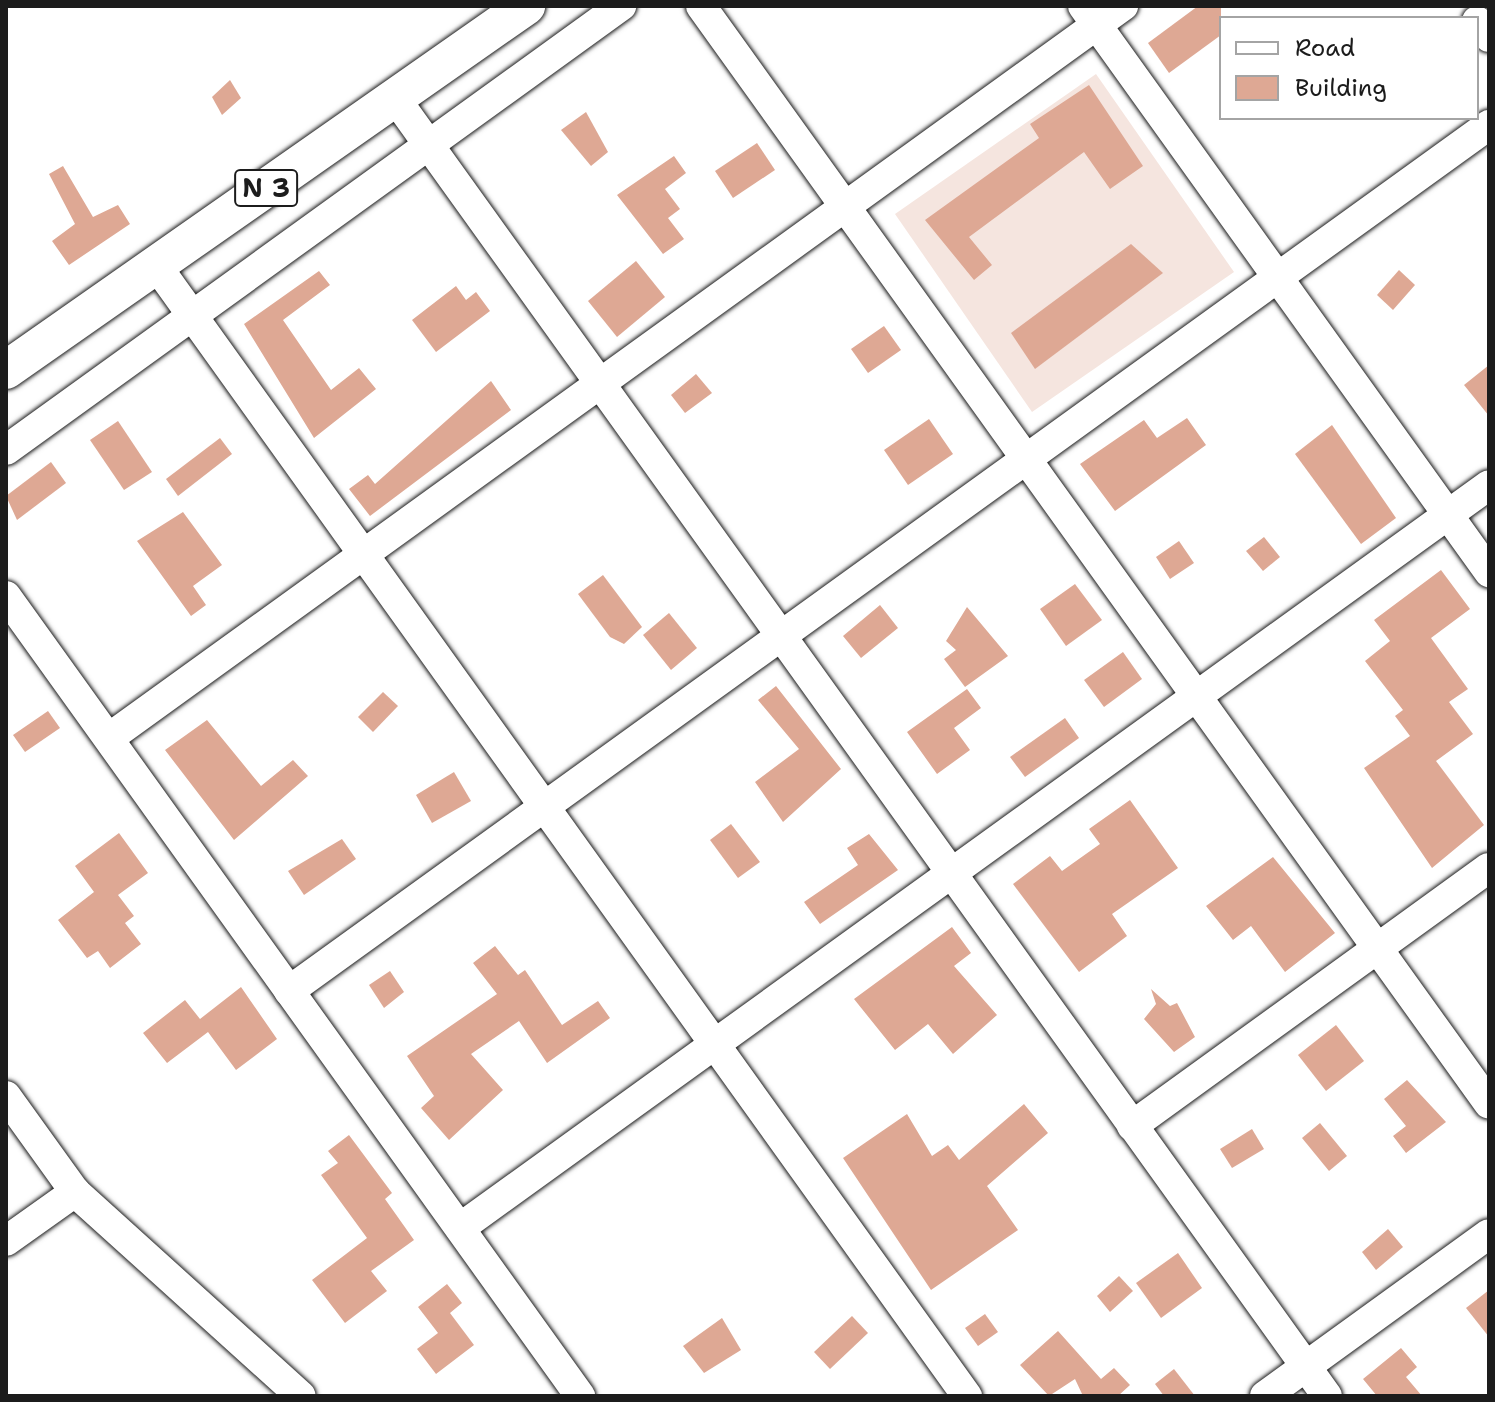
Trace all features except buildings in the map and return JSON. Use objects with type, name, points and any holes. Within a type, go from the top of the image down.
[{"type":"main road","name":"N 3","points":[[6,370],[526,6]]},
{"type":"street","points":[[6,450],[621,6]]},
{"type":"street","points":[[701,6],[1489,1104]]},
{"type":"street","points":[[109,738],[845,207],[1090,16],[1123,6]]},
{"type":"street","points":[[1090,16],[1489,572]]},
{"type":"street","points":[[395,98],[1327,1396]]},
{"type":"street","points":[[289,991],[1489,125]]},
{"type":"street","points":[[156,265],[967,1396]]},
{"type":"street","points":[[460,1228],[1489,485]]},
{"type":"street","points":[[6,596],[580,1396]]},
{"type":"street","points":[[1132,1126],[1489,868]]},
{"type":"street","points":[[6,1096],[75,1192],[301,1396]]},
{"type":"street","points":[[6,1241],[75,1192]]},
{"type":"street","points":[[1265,1396],[1489,1234]]},
{"type":"shaded area","points":[[1096,74],[1234,272],[1032,412],[895,214]]}]
